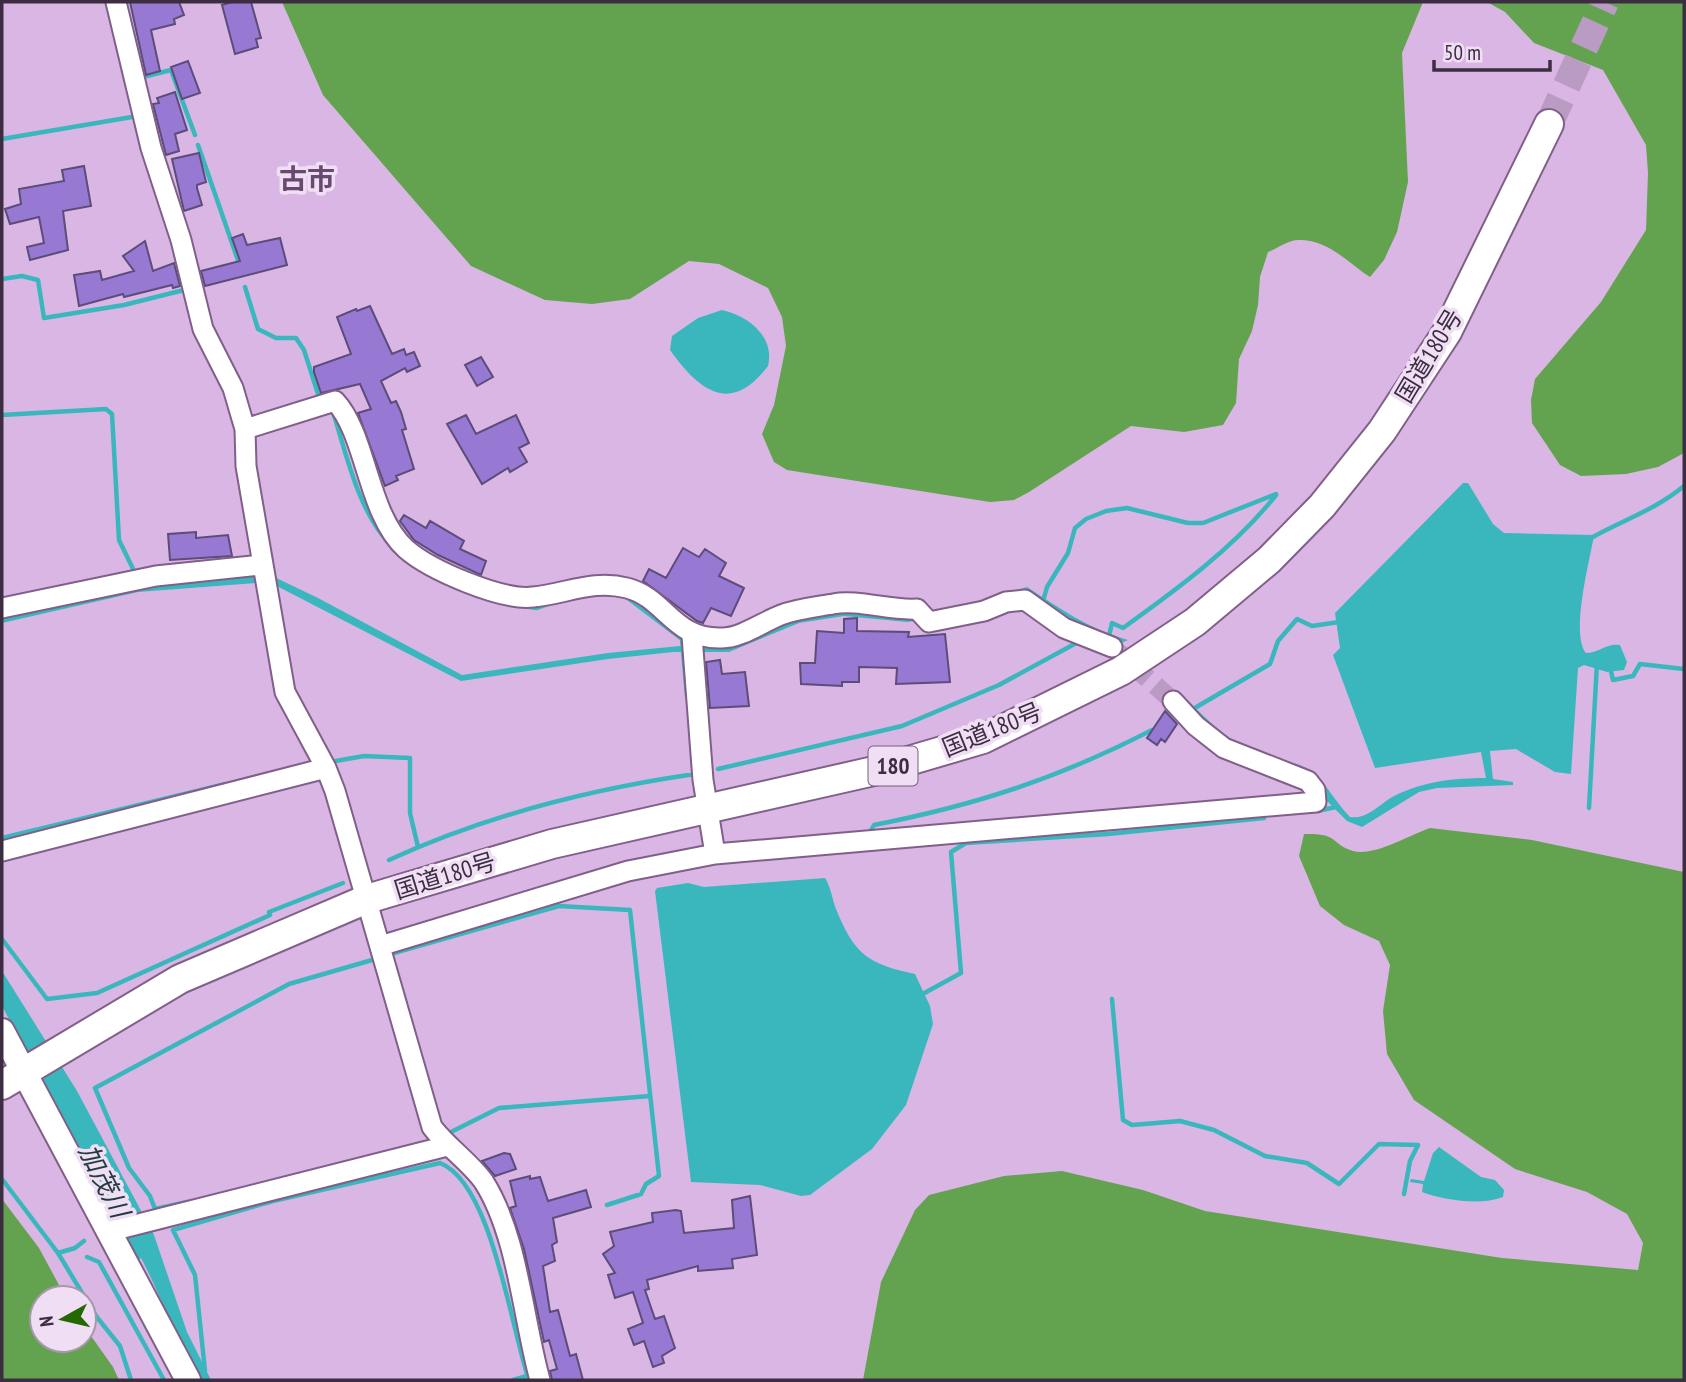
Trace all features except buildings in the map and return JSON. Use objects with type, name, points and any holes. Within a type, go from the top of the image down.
[{"type":"highway","name":"国道180号","points":[[13,1077],[180,979],[367,899],[552,844],[874,771],[983,739],[1121,671],[1195,622],[1269,560],[1322,506],[1382,431],[1447,332],[1549,124]]},
{"type":"main road","points":[[2,1031],[13,1077],[111,1231],[188,1380]]},
{"type":"street","points":[[116,2],[152,148],[171,205],[203,329],[233,388],[244,429],[246,466],[261,565],[285,692],[326,768],[367,899],[432,1127],[447,1146],[482,1180],[496,1206],[506,1235],[540,1380]]},
{"type":"street","points":[[244,429],[335,401],[342,408],[392,531],[405,548],[422,560],[483,588],[532,598],[598,584],[626,587],[639,592],[692,636],[724,639],[784,614],[837,603],[923,615],[984,611],[1006,602],[1025,600],[1064,628],[1112,647]]},
{"type":"street","points":[[2,608],[156,576],[261,565]]},
{"type":"street","points":[[692,636],[715,854]]},
{"type":"street","points":[[380,947],[628,871],[715,854],[1316,802],[1315,790],[1308,781],[1224,748],[1196,726],[1173,701]]},
{"type":"street","points":[[2,850],[326,768]]},
{"type":"street","points":[[111,1231],[447,1146]]},
{"type":"shaded area","points":[[282,2],[1423,2],[1402,53],[1408,182],[1397,232],[1384,260],[1370,277],[1319,243],[1294,240],[1268,252],[1260,277],[1258,305],[1252,331],[1239,359],[1236,403],[1223,425],[1184,432],[1131,426],[1029,492],[1014,500],[990,502],[787,470],[774,462],[762,434],[774,405],[786,346],[782,317],[768,288],[719,264],[689,261],[630,299],[592,304],[545,300],[471,266],[323,95]]},
{"type":"shaded area","points":[[1487,2],[1684,2],[1684,453],[1658,467],[1626,474],[1581,476],[1560,465],[1532,423],[1531,400],[1535,379],[1601,302],[1646,230],[1646,145],[1603,70],[1534,43],[1505,12]]},
{"type":"shaded area","points":[[1430,828],[1532,840],[1684,872],[1684,1380],[863,1380],[881,1282],[915,1210],[929,1195],[1004,1176],[1062,1171],[1143,1190],[1205,1211],[1502,1258],[1638,1270],[1643,1243],[1627,1214],[1587,1192],[1515,1169],[1414,1100],[1387,1054],[1383,1011],[1390,965],[1379,941],[1344,925],[1320,906],[1299,856],[1304,834],[1323,835],[1345,848],[1361,852],[1381,848]]},
{"type":"shaded area","points":[[2,1199],[39,1248],[58,1284],[28,1284],[28,1354],[98,1354],[98,1346],[119,1380],[2,1380]]},
{"type":"water","points":[[722,310],[742,317],[758,329],[768,346],[769,356],[768,366],[754,381],[729,394],[704,386],[681,365],[670,350],[672,336],[698,318]]},
{"type":"water","points":[[1463,483],[1468,483],[1493,524],[1504,533],[1594,535],[1580,614],[1582,644],[1586,653],[1620,645],[1627,662],[1624,670],[1607,672],[1584,665],[1578,668],[1571,774],[1555,772],[1516,749],[1490,751],[1493,779],[1513,782],[1513,785],[1437,788],[1419,792],[1362,827],[1347,821],[1325,799],[1248,757],[1172,694],[1178,690],[1207,719],[1239,744],[1265,756],[1311,771],[1350,817],[1368,814],[1394,796],[1417,787],[1451,780],[1486,778],[1481,752],[1375,768],[1333,655],[1340,648],[1335,613]]},
{"type":"water","points":[[249,570],[270,575],[318,598],[462,675],[608,653],[690,645],[829,609],[902,614],[957,607],[1027,587],[1088,624],[1128,640],[1119,644],[1082,630],[1039,606],[907,622],[844,616],[799,623],[729,652],[673,652],[608,659],[461,681],[269,582],[138,592],[2,623],[2,612],[101,590]]},
{"type":"water","points":[[825,878],[849,937],[857,947],[874,961],[915,974],[930,1006],[933,1024],[906,1105],[872,1149],[810,1195],[801,1196],[760,1185],[691,1182],[655,891],[657,888],[688,883],[704,887]]},
{"type":"water","name":"加茂川","points":[[2,971],[77,1091],[154,1235],[187,1332],[211,1380],[198,1380],[141,1258],[137,1261],[2,1006]]},
{"type":"water","points":[[1439,1147],[1481,1177],[1495,1180],[1504,1190],[1503,1197],[1484,1201],[1462,1201],[1422,1192],[1423,1184],[1410,1182],[1411,1179],[1424,1181],[1433,1153]]},
{"type":"waterway","points":[[142,73],[143,77],[171,70],[195,135]]},
{"type":"waterway","points":[[2,139],[132,117]]},
{"type":"waterway","points":[[198,145],[240,266]]},
{"type":"waterway","points":[[2,279],[22,276],[38,280],[44,318],[124,305],[188,289]]},
{"type":"waterway","points":[[245,287],[258,329],[276,338],[296,338],[304,350],[320,400]]},
{"type":"waterway","points":[[2,415],[106,409],[112,414],[119,540],[135,573]]},
{"type":"waterway","points":[[334,415],[362,500],[379,531],[390,544]]},
{"type":"waterway","points":[[1591,538],[1650,508],[1684,486]]},
{"type":"waterway","points":[[1043,601],[1047,587],[1068,553],[1075,528],[1086,519],[1106,511],[1127,508],[1188,523],[1203,523],[1276,494]]},
{"type":"waterway","points":[[1109,636],[1112,623],[1123,628],[1204,567],[1224,550],[1276,495]]},
{"type":"waterway","points":[[628,598],[682,639],[687,696]]},
{"type":"waterway","points":[[516,605],[537,608],[551,603]]},
{"type":"waterway","points":[[1193,709],[1270,664],[1278,641],[1297,619],[1312,626],[1339,622]]},
{"type":"waterway","points":[[718,769],[902,726],[999,685],[1080,641]]},
{"type":"waterway","points":[[1589,808],[1597,663]]},
{"type":"waterway","points":[[1610,667],[1613,680],[1633,676],[1640,664],[1684,669]]},
{"type":"waterway","points":[[869,834],[874,825],[982,799],[1050,776],[1152,730]]},
{"type":"waterway","points":[[330,762],[364,756],[410,758],[410,813],[418,847]]},
{"type":"waterway","points":[[389,860],[501,817],[578,796],[695,774],[695,771]]},
{"type":"waterway","points":[[2,838],[226,784]]},
{"type":"waterway","points":[[1317,811],[1336,807]]},
{"type":"waterway","points":[[919,996],[961,973],[951,852],[966,843],[1108,834],[1264,818]]},
{"type":"waterway","points":[[2,939],[47,999],[97,993],[270,915],[269,912],[343,883]]},
{"type":"waterway","points":[[387,955],[559,906],[630,910],[659,1176],[646,1184],[641,1194],[607,1205]]},
{"type":"waterway","name":"加茂川","points":[[192,1201],[155,1209],[150,1196],[129,1168],[95,1088],[289,984],[379,958]]},
{"type":"waterway","points":[[1112,999],[1123,1120],[1132,1125],[1180,1121],[1214,1130],[1265,1156],[1307,1163],[1339,1184],[1379,1144],[1418,1145],[1410,1161],[1404,1194]]},
{"type":"waterway","points":[[449,1133],[499,1108],[650,1096]]},
{"type":"waterway","points":[[205,1371],[195,1275],[173,1230],[273,1201],[440,1163],[458,1176],[473,1198],[486,1227],[529,1380]]},
{"type":"waterway","points":[[2,1179],[58,1253],[96,1316],[120,1346],[131,1380]]},
{"type":"waterway","points":[[58,1253],[75,1248],[84,1241]]},
{"type":"waterway","points":[[87,1257],[99,1262],[164,1380]]},
{"type":"waterway","points":[[513,1380],[527,1376]]},
{"type":"tunnel","points":[[1549,124],[1605,2]]},
{"type":"tunnel","points":[[1112,647],[1173,701]]},
{"type":"district","name":"古市","points":[[307,179]]}]
